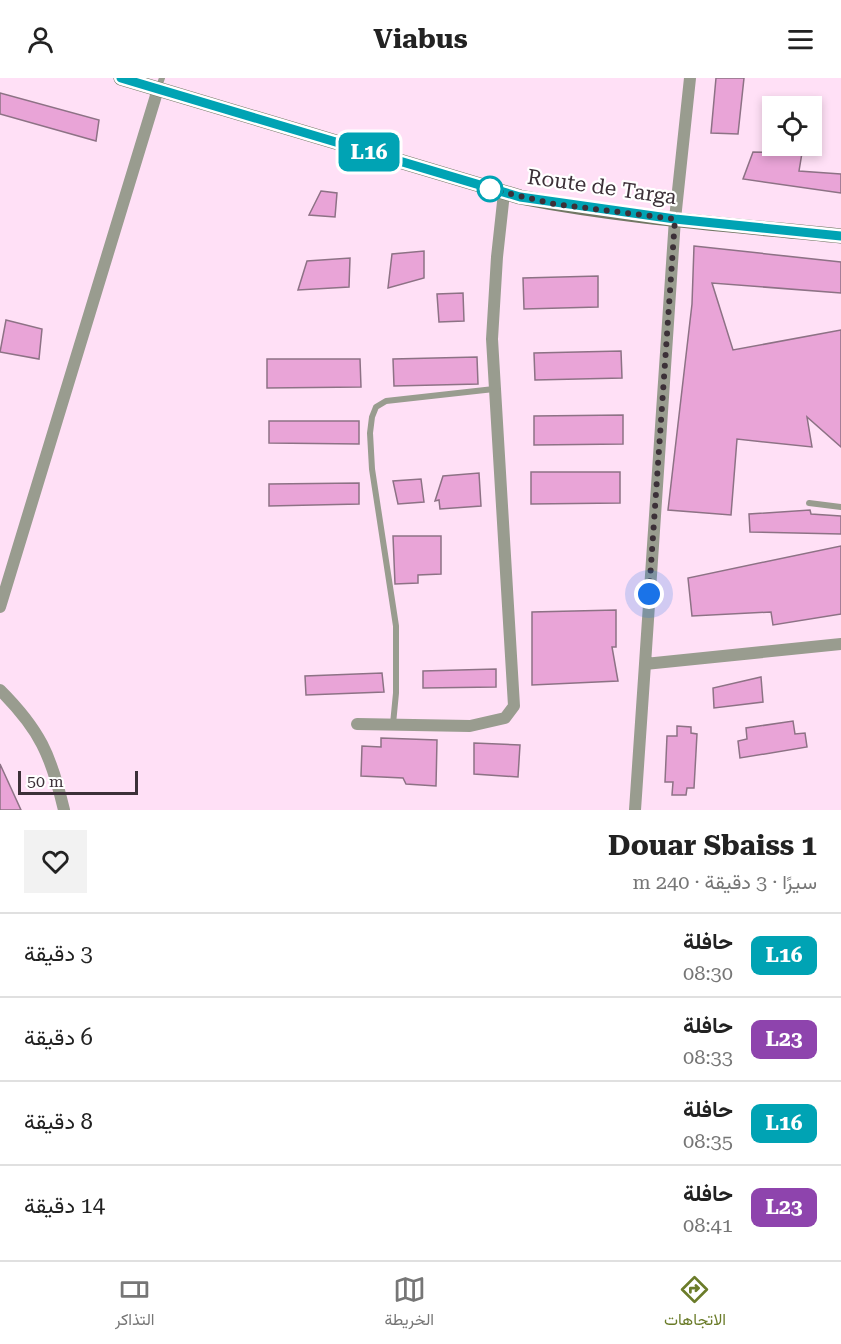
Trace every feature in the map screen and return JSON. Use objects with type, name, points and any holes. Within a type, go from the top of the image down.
[{"type":"main road","name":"Route de Targa","points":[[121,78],[160,84],[504,193],[554,204],[841,236]]},
{"type":"street","points":[[634,810],[675,219],[690,78]]},
{"type":"street","points":[[0,607],[160,84]]},
{"type":"street","points":[[357,724],[470,726],[492,723],[505,718],[514,706],[492,339],[495,280],[504,193]]},
{"type":"street","points":[[645,664],[841,644]]},
{"type":"street","points":[[0,690],[37,732],[52,766],[64,810]]},
{"type":"lane","points":[[393,724],[396,693],[396,626],[372,469],[372,417],[376,407],[386,401],[494,389]]},
{"type":"lane","points":[[809,504],[841,507]]},
{"type":"building","points":[[716,78],[744,78],[738,134],[711,133]]},
{"type":"building","points":[[0,93],[99,120],[96,141],[0,114]]},
{"type":"building","points":[[753,152],[762,152],[762,156],[802,156],[799,171],[841,174],[841,193],[743,179]]},
{"type":"building","points":[[321,191],[337,193],[335,217],[309,215]]},
{"type":"building","points":[[694,246],[841,262],[841,293],[712,283],[733,350],[841,330],[841,447],[807,417],[812,447],[737,439],[731,515],[668,510],[692,304]]},
{"type":"building","points":[[424,251],[424,278],[388,288],[392,254]]},
{"type":"building","points":[[350,258],[349,287],[298,290],[307,261]]},
{"type":"building","points":[[598,276],[598,307],[524,309],[523,278]]},
{"type":"building","points":[[463,293],[464,321],[439,322],[437,294]]},
{"type":"building","points":[[6,320],[42,329],[39,359],[0,352]]},
{"type":"building","points":[[621,351],[622,378],[535,380],[534,353]]},
{"type":"building","points":[[477,357],[478,384],[394,386],[393,359]]},
{"type":"building","points":[[267,359],[360,359],[361,387],[267,388]]},
{"type":"building","points":[[623,415],[623,444],[534,445],[534,416]]},
{"type":"building","points":[[269,421],[359,421],[359,444],[269,443]]},
{"type":"building","points":[[531,472],[620,472],[620,503],[531,504]]},
{"type":"building","points":[[479,473],[481,506],[440,509],[439,500],[435,501],[443,476]]},
{"type":"building","points":[[421,479],[424,502],[398,504],[393,481]]},
{"type":"building","points":[[359,483],[359,504],[269,506],[269,484]]},
{"type":"building","points":[[810,510],[811,514],[841,516],[841,534],[750,532],[749,514]]},
{"type":"building","points":[[393,536],[441,536],[441,574],[418,575],[418,583],[395,584]]},
{"type":"building","points":[[841,546],[841,614],[773,625],[771,612],[692,616],[688,578]]},
{"type":"building","points":[[616,610],[616,647],[612,647],[618,681],[532,685],[532,612]]},
{"type":"building","points":[[496,669],[496,687],[423,688],[423,671]]},
{"type":"building","points":[[382,673],[384,692],[306,695],[305,676]]},
{"type":"building","points":[[761,677],[763,702],[714,708],[713,688]]},
{"type":"building","points":[[793,721],[795,734],[805,733],[807,747],[740,758],[738,741],[747,739],[746,728]]},
{"type":"building","points":[[677,726],[691,727],[691,733],[697,734],[694,788],[687,788],[686,795],[672,795],[673,782],[665,782],[667,736],[677,736]]},
{"type":"building","points":[[381,738],[437,740],[436,786],[406,784],[403,778],[361,776],[362,746],[381,747]]},
{"type":"building","points":[[474,743],[520,745],[518,777],[474,774]]},
{"type":"building","points":[[0,764],[21,810],[0,810]]},
{"type":"bus line","name":"L16","points":[[121,78],[520,197],[554,204],[675,219],[841,236]]},
{"type":"route","points":[[490,189],[554,204],[675,219],[649,594]]}]
